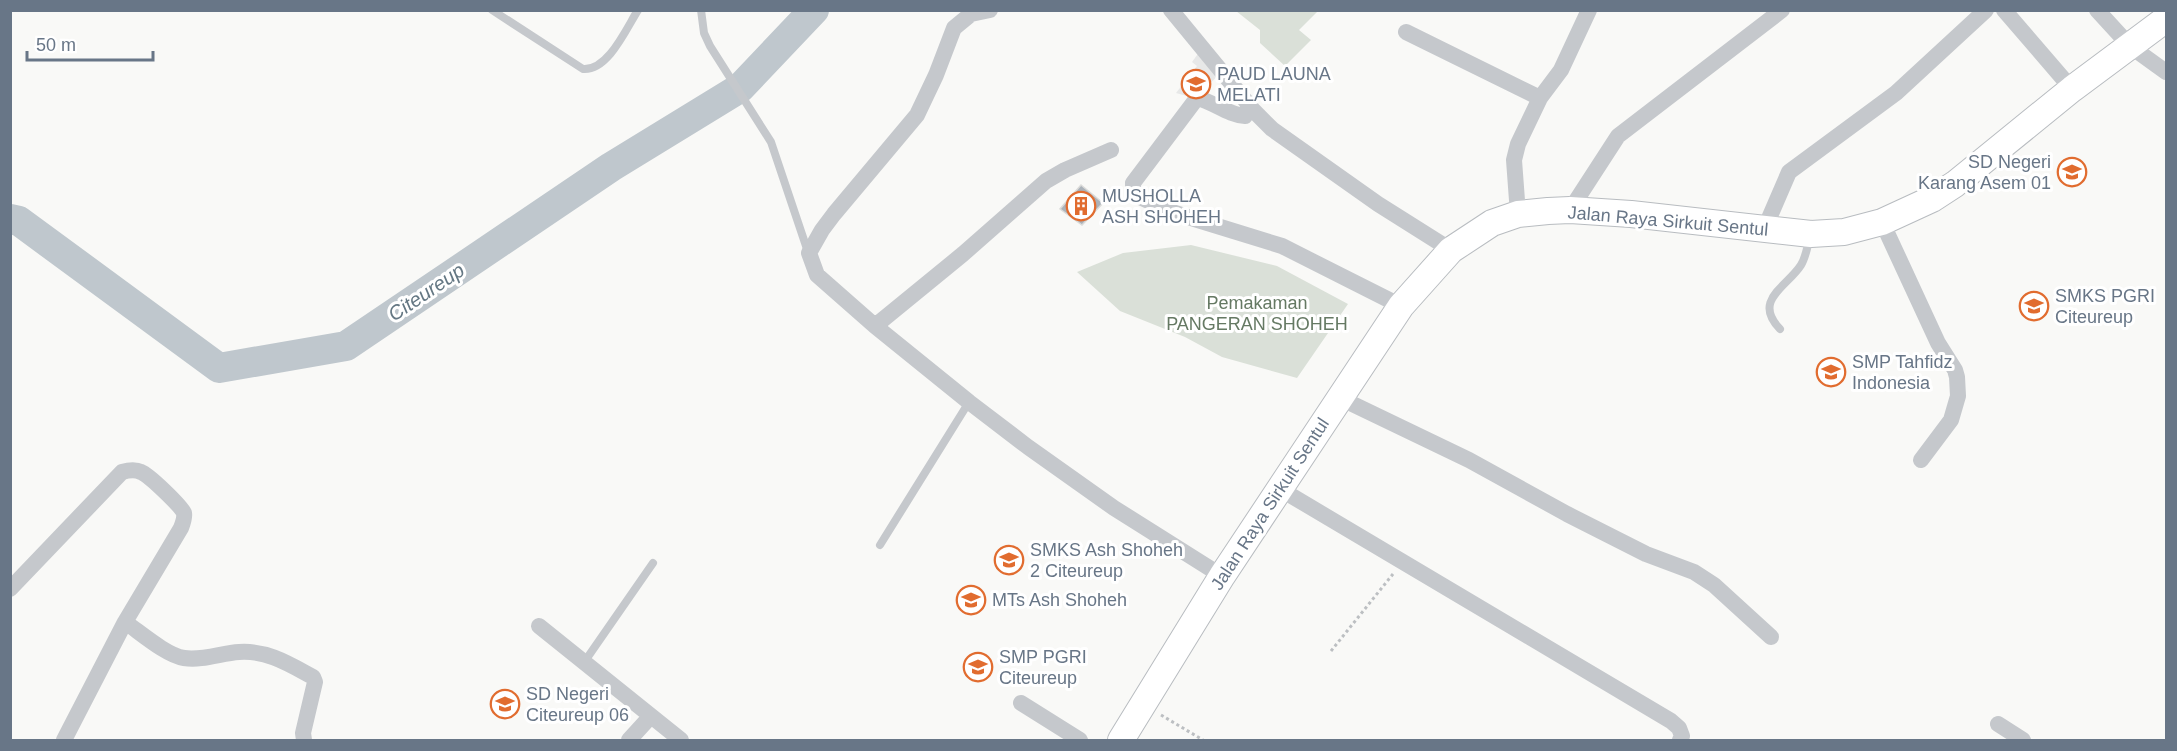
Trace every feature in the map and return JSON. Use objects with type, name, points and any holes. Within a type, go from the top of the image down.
[{"type":"main road","name":"Jalan Raya Sirkuit Sentul","points":[[1121,741],[1222,576],[1401,306],[1451,250],[1492,223],[1518,214],[1570,210],[1631,214],[1811,234],[1844,232],[1882,222],[1932,200],[1955,184],[2072,89],[2166,19]]},
{"type":"street","points":[[990,10],[970,14],[954,28],[936,75],[917,115],[834,214],[809,253],[817,274],[875,326],[1028,447],[1114,508],[1222,576]]},
{"type":"street","points":[[1171,10],[1250,106],[1272,129],[1378,204],[1451,250]]},
{"type":"street","points":[[1518,214],[1514,160],[1518,144],[1540,98],[1561,70],[1589,10]]},
{"type":"street","points":[[1570,210],[1618,136],[1782,10]]},
{"type":"street","points":[[1764,230],[1789,172],[1896,93],[1986,10]]},
{"type":"street","points":[[2004,10],[2072,89]]},
{"type":"street","points":[[2097,10],[2130,46],[2166,72]]},
{"type":"street","points":[[1406,32],[1540,98]]},
{"type":"street","points":[[1250,106],[1245,116],[1236,116],[1197,98],[1133,183],[1133,194],[1175,213],[1282,246],[1401,306]]},
{"type":"street","points":[[875,326],[963,254],[1046,181],[1111,150]]},
{"type":"street","points":[[1882,222],[1938,343],[1957,376],[1958,396],[1951,420],[1921,460]]},
{"type":"street","points":[[1340,398],[1469,460],[1646,554],[1694,572],[1714,585],[1771,637]]},
{"type":"street","points":[[10,589],[122,472],[130,469],[142,472],[160,486],[183,512],[184,519],[181,528],[125,622],[64,741]]},
{"type":"street","points":[[1280,489],[1671,722],[1679,728],[1682,736],[1680,741]]},
{"type":"street","points":[[125,622],[172,654],[182,658],[252,652],[282,660],[313,676],[315,682],[303,733],[304,741]]},
{"type":"street","points":[[539,626],[681,741]]},
{"type":"street","points":[[1021,703],[1080,741]]},
{"type":"street","points":[[629,741],[653,719]]},
{"type":"street","points":[[641,741],[653,719]]},
{"type":"street","points":[[1998,724],[2024,741]]},
{"type":"lane","points":[[492,10],[583,69],[598,66],[611,54],[638,10]]},
{"type":"lane","points":[[701,10],[704,33],[710,46],[771,142],[809,253]]},
{"type":"lane","points":[[1780,328],[1770,313],[1771,300],[1802,264],[1811,234]]},
{"type":"lane","points":[[880,544],[969,402]]},
{"type":"lane","points":[[585,661],[653,563]]},
{"type":"path","points":[[1331,651],[1384,587],[1402,560]]},
{"type":"path","points":[[1143,705],[1203,741]]},
{"type":"shaded area","name":"PAUD LAUNA MELATI","points":[[1200,51],[1220,74],[1194,98],[1176,93],[1197,66],[1192,62]]},
{"type":"green space","points":[[1236,11],[1318,11],[1299,30],[1311,40],[1285,66],[1260,43],[1260,30]]},
{"type":"green space","name":"Pemakaman PANGERAN SHOHEH","points":[[1191,245],[1277,266],[1348,304],[1297,378],[1222,357],[1185,337],[1120,311],[1077,272],[1123,253]]},
{"type":"building","name":"MUSHOLLA ASH SHOHEH","points":[[1081,185],[1103,203],[1082,225],[1060,209]]},
{"type":"waterway","name":"Citeureup","points":[[10,219],[19,221],[219,368],[346,346],[611,167],[740,88],[814,10]]},
{"type":"place","name":"PAUD LAUNA MELATI","points":[[1196,84]]},
{"type":"place","name":"SD Negeri Karang Asem 01","points":[[2072,172]]},
{"type":"place","name":"MUSHOLLA ASH SHOHEH","points":[[1081,206]]},
{"type":"place","name":"SMKS PGRI Citeureup","points":[[2034,306]]},
{"type":"place","name":"SMP Tahfidz Indonesia","points":[[1831,372]]},
{"type":"place","name":"SMKS Ash Shoheh 2 Citeureup","points":[[1009,560]]},
{"type":"place","name":"MTs Ash Shoheh","points":[[971,600]]},
{"type":"place","name":"SMP PGRI Citeureup","points":[[978,667]]},
{"type":"place","name":"SD Negeri Citeureup 06","points":[[505,704]]}]
